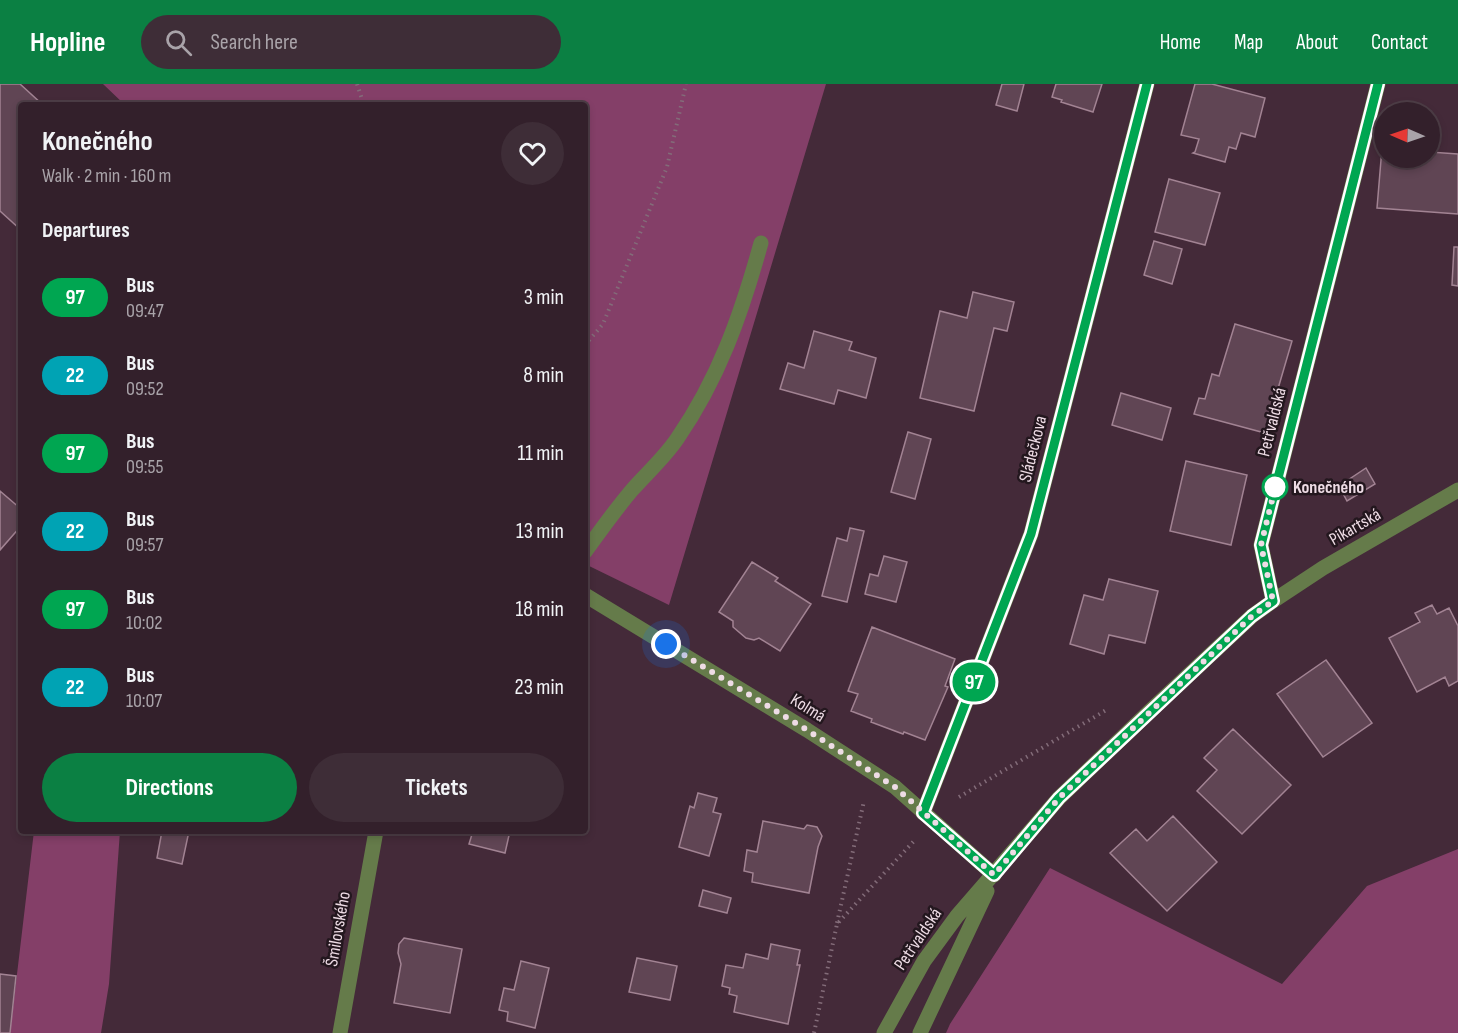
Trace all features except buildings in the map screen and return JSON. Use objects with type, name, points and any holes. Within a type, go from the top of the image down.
[{"type":"street","name":"Sládečkova","points":[[923,813],[1031,534],[1147,84]]},
{"type":"street","name":"Petřvaldská","points":[[884,1033],[924,961],[957,916],[1059,798],[1244,624],[1273,601],[1261,545],[1378,84]]},
{"type":"street","points":[[588,548],[620,505],[676,441],[701,401],[723,360],[761,243]]},
{"type":"street","name":"Pikartská","points":[[1273,601],[1323,568],[1458,490]]},
{"type":"street","name":"Kolmá","points":[[588,597],[807,730],[895,787],[994,875]]},
{"type":"street","name":"Šmilovského","points":[[340,1033],[375,834]]},
{"type":"street","name":"Petřvaldská","points":[[920,1033],[994,875]]},
{"type":"path","points":[[357,84],[363,102]]},
{"type":"path","points":[[588,342],[603,324],[668,167],[686,84]]},
{"type":"path","points":[[837,924],[917,837],[923,813],[945,806],[1106,711],[1114,703]]},
{"type":"path","points":[[814,1033],[871,771]]},
{"type":"shaded area","points":[[103,84],[826,84],[669,605],[588,565],[588,102],[122,102]]},
{"type":"shaded area","points":[[34,834],[120,834],[109,984],[101,1033],[10,1033]]},
{"type":"shaded area","points":[[1458,849],[1458,1033],[946,1033],[1050,868],[1282,984],[1367,886]]},
{"type":"bus line","name":"97","points":[[1147,84],[1031,534],[923,813],[994,875],[1059,798],[1252,616],[1273,601],[1261,545],[1378,84]]},
{"type":"place","name":"Konečného","points":[[1275,487]]},
{"type":"route","points":[[666,644],[895,787],[994,875],[1059,798],[1252,616],[1273,601],[1261,545],[1278,476],[1275,487]]}]
